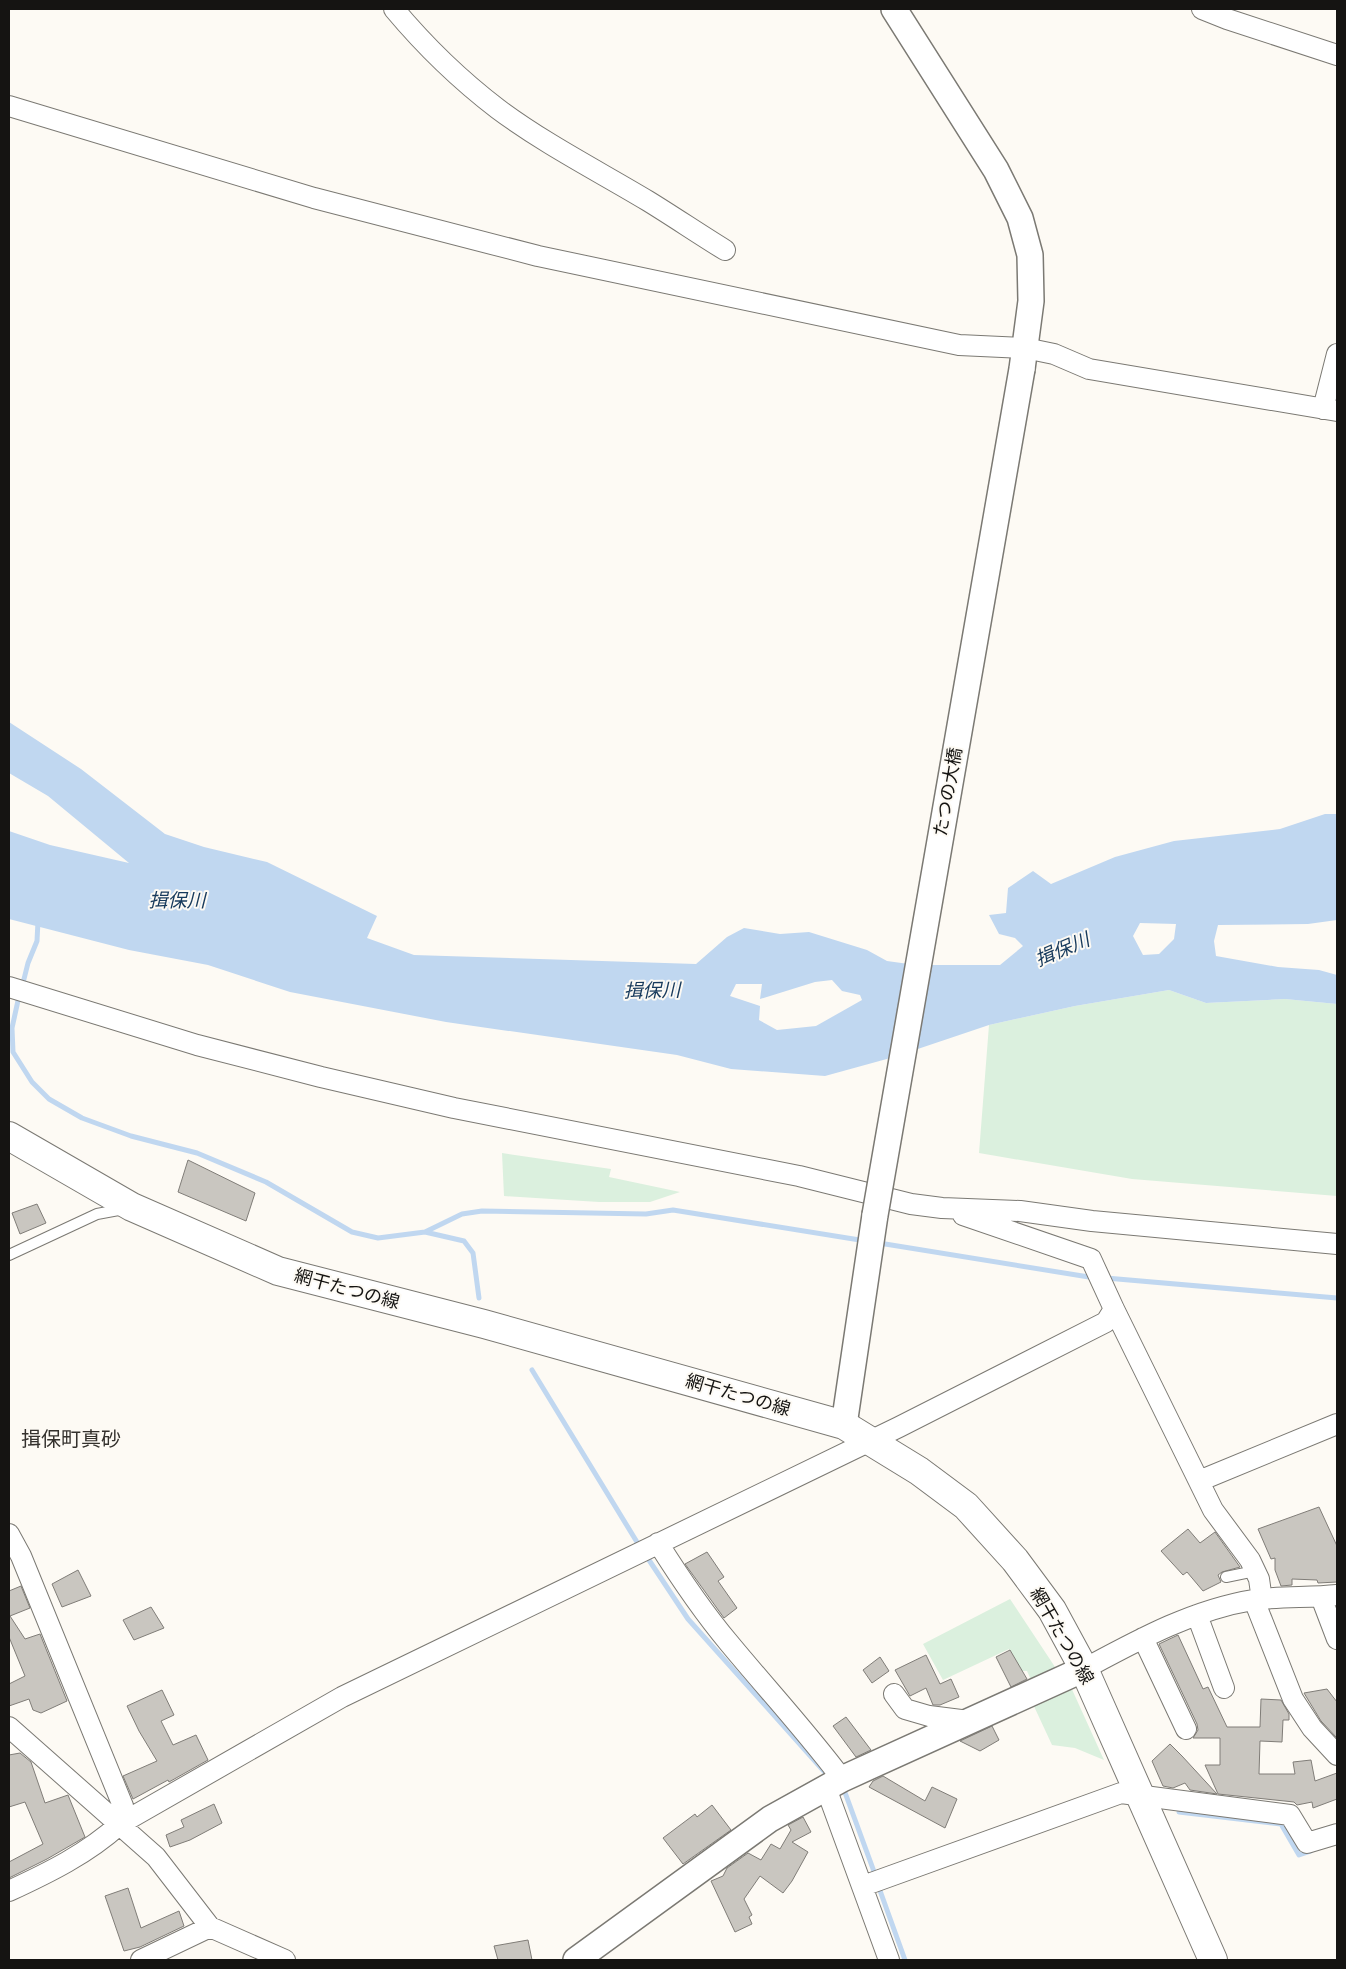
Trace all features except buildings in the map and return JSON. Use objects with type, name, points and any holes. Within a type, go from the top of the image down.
[{"type":"main road","name":"網干たつの線","points":[[9,1136],[132,1207],[278,1271],[484,1324],[844,1425],[868,1442],[919,1471],[966,1506],[1015,1560],[1052,1610],[1084,1669],[1213,1960]]},
{"type":"street","points":[[394,9],[413,32],[454,73],[499,110],[725,250]]},
{"type":"street","name":"たつの大橋","points":[[844,1425],[875,1215],[1023,359],[1031,301],[1030,255],[1020,218],[996,170],[894,9]]},
{"type":"street","points":[[1202,9],[1337,55]]},
{"type":"street","points":[[9,106],[314,198],[538,256],[1023,359],[1054,354],[1089,369],[1330,410],[1337,354]]},
{"type":"street","points":[[9,987],[197,1045],[321,1077],[454,1108],[799,1176],[872,1196],[942,1208],[1020,1211],[1092,1221],[1337,1244]]},
{"type":"street","points":[[942,1208],[1091,1259],[1213,1510],[1250,1560],[1259,1579],[1258,1600],[1293,1699],[1312,1728],[1337,1755]]},
{"type":"street","points":[[9,1891],[43,1875],[99,1843],[120,1824],[342,1696],[868,1442],[1106,1322],[1114,1309]]},
{"type":"street","points":[[1199,1481],[1337,1424]]},
{"type":"street","points":[[9,1534],[21,1556],[124,1806],[120,1824]]},
{"type":"street","points":[[658,1544],[689,1591],[728,1642],[815,1743],[834,1784],[862,1886],[889,1960]]},
{"type":"street","points":[[576,1960],[770,1818],[834,1784],[1084,1669],[1143,1638],[1197,1615],[1258,1600],[1329,1596],[1337,1639]]},
{"type":"street","points":[[1197,1615],[1224,1688]]},
{"type":"street","points":[[1143,1638],[1186,1729]]},
{"type":"street","points":[[894,1694],[906,1709],[929,1716],[969,1721]]},
{"type":"street","points":[[9,1727],[156,1856],[210,1928],[285,1960]]},
{"type":"street","points":[[862,1886],[1121,1793],[1290,1815],[1307,1842],[1337,1834]]},
{"type":"street","points":[[141,1960],[210,1928]]},
{"type":"lane","points":[[9,1255],[97,1214],[132,1207]]},
{"type":"lane","points":[[1226,1577],[1255,1571]]},
{"type":"green space","points":[[1169,990],[1206,1003],[1285,999],[1337,1004],[1337,1196],[1132,1179],[979,1153],[989,1025],[1075,1006]]},
{"type":"green space","points":[[502,1153],[611,1169],[609,1177],[680,1192],[650,1202],[599,1202],[504,1196]]},
{"type":"green space","points":[[1010,1599],[1057,1670],[1032,1682],[1027,1671],[1020,1671],[1009,1649],[943,1680],[923,1644]]},
{"type":"green space","points":[[1070,1685],[1104,1760],[1075,1748],[1052,1745],[1032,1702]]},
{"type":"water","name":"揖保川","points":[[9,722],[81,769],[165,834],[204,847],[267,862],[377,916],[367,938],[414,955],[696,964],[727,937],[744,928],[780,934],[809,932],[867,950],[887,961],[916,965],[1000,965],[1023,946],[1015,938],[999,934],[989,915],[1006,913],[1008,888],[1033,871],[1051,884],[1115,857],[1174,841],[1280,829],[1325,814],[1337,814],[1337,920],[1308,924],[1218,925],[1214,941],[1216,956],[1278,967],[1319,970],[1337,975],[1337,1004],[1285,999],[1206,1003],[1169,990],[1075,1006],[989,1025],[894,1057],[825,1076],[731,1069],[677,1055],[446,1022],[290,992],[208,965],[129,950],[9,919],[9,831],[50,845],[129,863],[48,796],[9,773]],"holes":[[[1140,923],[1176,924],[1174,939],[1159,954],[1143,955],[1133,936]],[[832,980],[842,991],[860,995],[862,1000],[816,1026],[777,1030],[759,1020],[760,1006],[730,996],[736,984],[762,984],[760,999],[815,982]]]},
{"type":"waterway","points":[[22,987],[28,963],[37,941],[38,921]]},
{"type":"waterway","points":[[19,996],[12,1028],[13,1052],[32,1082],[49,1099],[82,1118],[131,1136],[197,1153],[266,1182],[352,1232],[378,1238],[425,1232],[464,1241],[473,1253],[479,1298]]},
{"type":"waterway","points":[[425,1232],[462,1214],[482,1211],[646,1214],[673,1210],[866,1241]]},
{"type":"waterway","points":[[879,1243],[1095,1278]]},
{"type":"waterway","points":[[1106,1278],[1337,1298]]},
{"type":"waterway","points":[[532,1370],[640,1547]]},
{"type":"waterway","points":[[645,1554],[688,1619],[830,1778]]},
{"type":"waterway","points":[[843,1787],[876,1877]]},
{"type":"waterway","points":[[1179,1812],[1281,1824],[1299,1855],[1311,1851]]},
{"type":"waterway","points":[[878,1885],[905,1960]]},
{"type":"district","name":"揖保町真砂","points":[[71,1439]]}]
